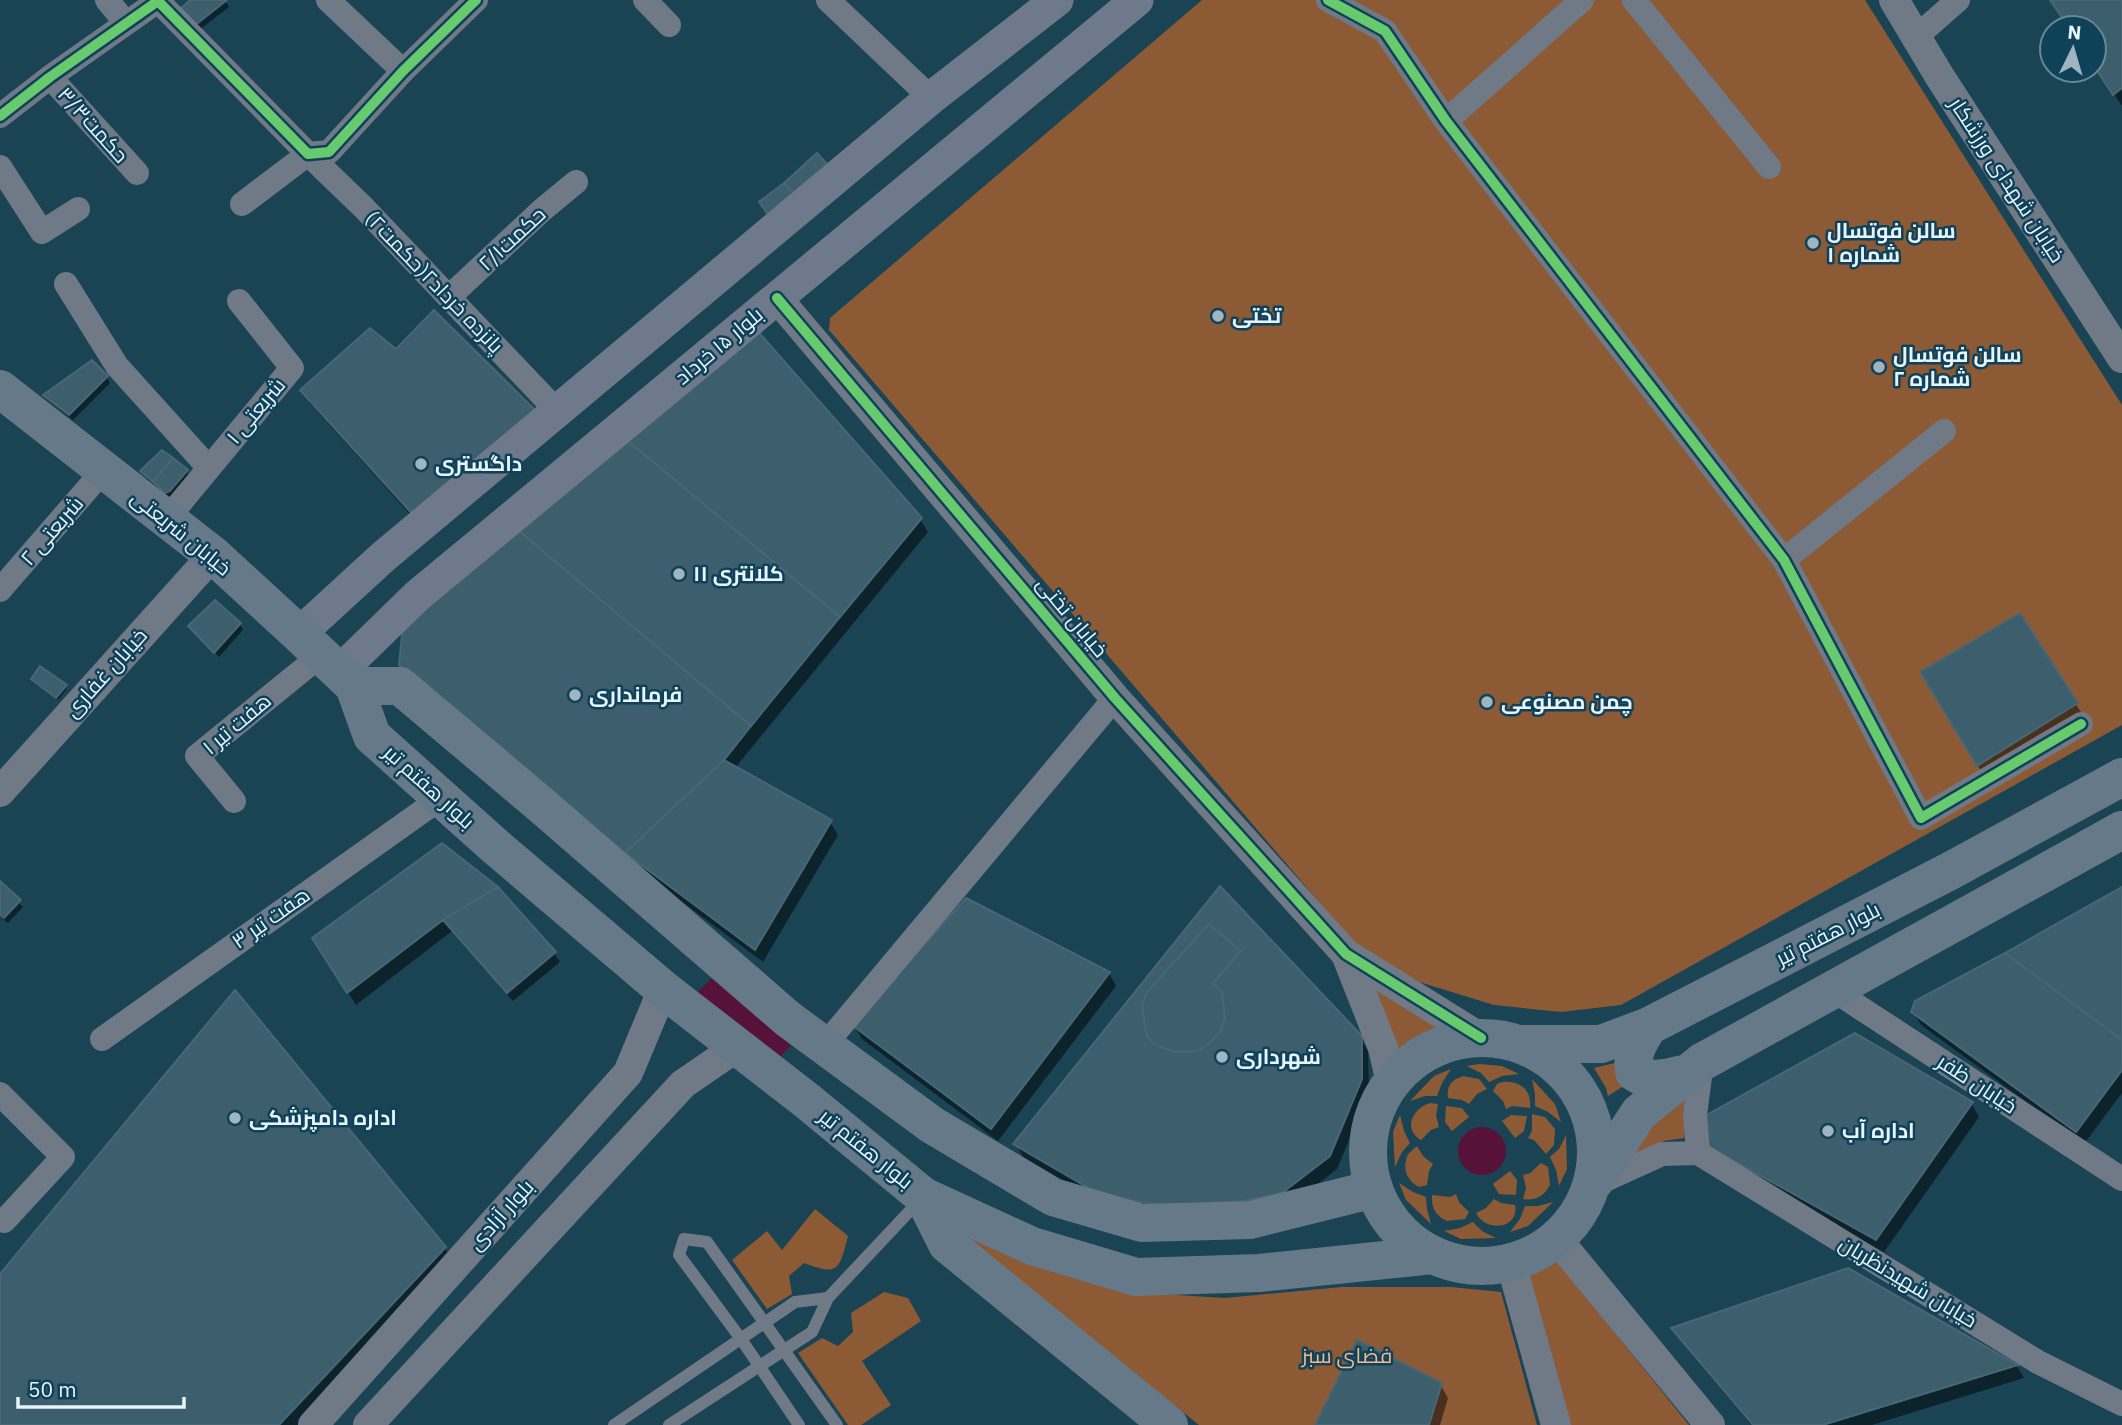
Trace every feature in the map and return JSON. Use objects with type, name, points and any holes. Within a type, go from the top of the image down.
[{"type":"main road","points":[[1058,0],[931,98],[383,557],[328,662],[400,686],[540,804],[741,981],[824,1046],[932,1125],[1054,1196],[1142,1223],[1250,1220],[1374,1189]]},
{"type":"main road","name":"بلوار ۱۵ خرداد","points":[[328,662],[417,596],[1137,0]]},
{"type":"main road","name":"خیابان شریعتی","points":[[0,389],[212,555],[328,662]]},
{"type":"main road","points":[[383,557],[389,578],[406,593],[417,596]]},
{"type":"main road","name":"بلوار هفتم تیر","points":[[328,662],[372,736],[496,848],[663,989],[923,1196],[1032,1246],[1136,1277],[1259,1273],[1433,1255]]},
{"type":"main road","name":"بلوار هفتم تیر","points":[[1520,1044],[1601,1044],[1649,1026],[1951,871],[2122,777]]},
{"type":"main road","points":[[496,848],[540,804]]},
{"type":"main road","points":[[1592,1186],[1597,1152],[1592,1117],[1576,1086],[1551,1060],[1520,1044],[1481,1038],[1447,1044],[1416,1059],[1391,1083],[1378,1104],[1369,1134],[1368,1166],[1374,1189],[1387,1216],[1407,1239],[1433,1255],[1458,1264],[1485,1267],[1511,1263],[1531,1256],[1568,1229],[1639,1113],[1695,1068],[2122,830]]},
{"type":"main road","points":[[1649,1026],[1632,1059],[1634,1072],[1642,1077],[1659,1079],[1695,1068]]},
{"type":"main road","points":[[923,1196],[947,1244],[1169,1425]]},
{"type":"street","points":[[0,116],[126,23],[107,0]]},
{"type":"street","points":[[328,0],[403,71]]},
{"type":"street","points":[[242,204],[308,154],[329,152],[403,71],[476,0]]},
{"type":"street","points":[[645,0],[669,25]]},
{"type":"street","points":[[828,0],[931,98]]},
{"type":"street","points":[[1328,0],[1385,31],[1446,121],[1784,560],[1921,818],[2081,724]]},
{"type":"street","points":[[1446,121],[1582,0]]},
{"type":"street","points":[[1634,0],[1769,167]]},
{"type":"street","name":"خیابان شهدای ورزشکار","points":[[1894,0],[2122,358]]},
{"type":"street","points":[[1916,37],[1958,0]]},
{"type":"street","name":"پانزده خرداد۲(حکمت۲)","points":[[126,23],[158,1],[558,412]]},
{"type":"street","name":"حکمت۳/۳","points":[[50,77],[137,173]]},
{"type":"street","points":[[0,167],[42,232],[78,209]]},
{"type":"street","name":"حکمت۲/۱","points":[[449,297],[541,211],[576,183]]},
{"type":"street","points":[[66,284],[117,366],[209,468]]},
{"type":"street","name":"خیابان تختی","points":[[777,298],[1115,698],[1346,954]]},
{"type":"street","name":"شریعتی ۱","points":[[166,520],[292,368],[239,301]]},
{"type":"street","points":[[1784,560],[1944,431]]},
{"type":"street","name":"شریعتی ۲","points":[[0,590],[103,471]]},
{"type":"street","name":"خیابان غفاری","points":[[0,792],[212,555]]},
{"type":"street","name":"هفت تیر ۱","points":[[234,801],[197,756],[328,662]]},
{"type":"street","points":[[824,1046],[1115,698]]},
{"type":"street","name":"هفت تیر ۳","points":[[102,1039],[441,798]]},
{"type":"street","points":[[1346,954],[1481,1038]]},
{"type":"street","points":[[1346,954],[1383,1048],[1391,1083]]},
{"type":"street","name":"بلوار آزادی","points":[[313,1425],[628,1073],[663,989]]},
{"type":"street","name":"خیابان ظفر","points":[[1832,990],[2122,1179]]},
{"type":"street","points":[[368,1425],[683,1084],[737,1047]]},
{"type":"street","points":[[1592,1186],[1662,1154],[1698,1153],[1695,1068]]},
{"type":"street","points":[[0,1094],[63,1157],[4,1222]]},
{"type":"street","name":"خیابان شهیدنظریان","points":[[1698,1153],[2038,1362],[2122,1404]]},
{"type":"street","points":[[1557,1239],[1710,1425]]},
{"type":"street","points":[[1511,1263],[1556,1425]]},
{"type":"lane","points":[[669,1425],[812,1332],[828,1298],[923,1196]]},
{"type":"lane","points":[[799,1425],[741,1339],[679,1255],[684,1239],[707,1242],[836,1425]]},
{"type":"lane","points":[[614,1425],[795,1302],[828,1298]]},
{"type":"green space","points":[[1202,0],[1865,0],[2122,405],[2122,725],[1621,1005],[1561,1012],[1494,1005],[1416,981],[1356,945],[829,330],[830,318]]},
{"type":"green space","points":[[1353,963],[1470,1036],[1428,1048],[1392,1075]]},
{"type":"green space","points":[[1619,1062],[1633,1080],[1608,1096],[1594,1068]]},
{"type":"green space","points":[[1467,1066],[1502,1066],[1519,1074],[1502,1076],[1489,1082],[1481,1073]]},
{"type":"green space","points":[[1451,1069],[1437,1096],[1425,1096],[1410,1101],[1434,1076]]},
{"type":"green space","points":[[1463,1076],[1479,1079],[1487,1089],[1477,1094],[1469,1104],[1448,1098],[1451,1084]]},
{"type":"green space","points":[[1532,1079],[1555,1104],[1561,1122],[1535,1106]]},
{"type":"green space","points":[[1687,1081],[1684,1138],[1664,1141],[1618,1166]]},
{"type":"green space","points":[[1514,1083],[1524,1088],[1529,1096],[1530,1108],[1512,1106],[1506,1109],[1503,1101],[1493,1091],[1497,1084]]},
{"type":"green space","points":[[1430,1103],[1438,1104],[1436,1115],[1439,1127],[1431,1130],[1421,1140],[1412,1130],[1412,1119],[1419,1109]]},
{"type":"green space","points":[[1446,1106],[1462,1108],[1469,1117],[1452,1131],[1445,1122]]},
{"type":"green space","points":[[1532,1114],[1545,1117],[1555,1129],[1554,1145],[1546,1154],[1534,1140],[1528,1138],[1532,1131]]},
{"type":"green space","points":[[1400,1115],[1410,1143],[1395,1167],[1393,1132]]},
{"type":"green space","points":[[1511,1115],[1527,1116],[1524,1131],[1515,1138],[1502,1121]]},
{"type":"green space","points":[[1566,1135],[1567,1169],[1559,1186],[1550,1157],[1559,1149]]},
{"type":"green space","points":[[1417,1146],[1423,1156],[1433,1164],[1427,1185],[1419,1187],[1411,1181],[1405,1169],[1408,1154]]},
{"type":"green space","points":[[1541,1163],[1548,1167],[1550,1185],[1539,1197],[1523,1199],[1526,1188],[1523,1175],[1530,1173]]},
{"type":"green space","points":[[1510,1171],[1517,1180],[1516,1195],[1499,1194],[1493,1184]]},
{"type":"green space","points":[[1399,1183],[1426,1197],[1431,1224],[1406,1200]]},
{"type":"green space","points":[[1456,1194],[1459,1202],[1469,1212],[1465,1219],[1447,1221],[1435,1211],[1432,1195],[1450,1197]]},
{"type":"green space","points":[[1494,1199],[1515,1205],[1512,1219],[1501,1226],[1487,1224],[1476,1213],[1486,1208]]},
{"type":"green space","points":[[1553,1202],[1528,1226],[1510,1232],[1520,1219],[1525,1206]]},
{"type":"green space","points":[[815,1209],[848,1236],[842,1257],[835,1268],[830,1269],[804,1263],[789,1276],[792,1294],[767,1309],[732,1260],[767,1231],[782,1250]]},
{"type":"green space","points":[[1473,1222],[1482,1231],[1496,1238],[1461,1239],[1444,1231],[1460,1228]]},
{"type":"green space","name":"فضای سبز","points":[[964,1237],[1146,1293],[1224,1298],[1342,1287],[1451,1287],[1501,1292],[1537,1425],[1199,1425]]},
{"type":"green space","points":[[1554,1257],[1689,1425],[1563,1425],[1510,1272]]},
{"type":"green space","points":[[884,1292],[908,1298],[921,1321],[862,1361],[891,1405],[861,1425],[848,1425],[798,1353],[822,1338],[838,1346],[853,1332],[851,1313]]},
{"type":"shaded area","points":[[712,978],[793,1043],[775,1063],[692,998]]},
{"type":"shaded area","points":[[1482,1127],[1499,1134],[1506,1151],[1499,1168],[1482,1175],[1465,1168],[1458,1151],[1465,1134]]},
{"type":"building","points":[[190,0],[227,0],[194,26],[178,11]]},
{"type":"building","points":[[2050,0],[2122,0],[2122,88],[2113,95],[2106,84],[2108,84],[2108,14],[2060,14]]},
{"type":"building","points":[[817,153],[837,175],[801,200],[784,183]]},
{"type":"building","points":[[784,183],[801,200],[774,223],[759,202]]},
{"type":"building","name":"داگستری","points":[[434,310],[537,412],[414,516],[300,390],[370,328],[396,349]]},
{"type":"building","points":[[755,328],[922,518],[840,617],[622,436]]},
{"type":"building","points":[[92,360],[108,376],[69,415],[43,395]]},
{"type":"building","name":"کلانتری ۱۱","points":[[622,436],[840,617],[751,726],[519,531]]},
{"type":"building","points":[[162,450],[173,458],[153,482],[140,471]]},
{"type":"building","points":[[173,458],[188,470],[170,491],[165,493],[153,482]]},
{"type":"building","name":"فرمانداری","points":[[519,531],[751,726],[724,760],[625,853],[399,665],[404,616]]},
{"type":"building","points":[[215,600],[241,623],[214,653],[188,626]]},
{"type":"building","points":[[2020,613],[2078,703],[1977,766],[1920,672]]},
{"type":"building","points":[[40,666],[67,685],[56,698],[31,679]]},
{"type":"building","points":[[724,760],[832,820],[755,950],[625,853]]},
{"type":"building","points":[[442,843],[498,887],[443,920],[347,993],[312,938]]},
{"type":"building","points":[[0,881],[21,900],[4,918],[0,915]]},
{"type":"building","name":"شهرداری","points":[[1220,886],[1362,1036],[1362,1079],[1330,1156],[1282,1193],[1198,1210],[1104,1197],[1013,1144]]},
{"type":"building","points":[[498,887],[556,952],[507,993],[443,920]]},
{"type":"building","points":[[2122,887],[2122,1040],[2005,953]]},
{"type":"building","points":[[966,898],[1110,972],[991,1129],[852,1025]]},
{"type":"building","points":[[1209,924],[1241,951],[1213,983],[1222,992],[1225,1018],[1221,1031],[1209,1044],[1197,1051],[1174,1052],[1155,1045],[1147,1036],[1142,1007],[1147,992]]},
{"type":"building","points":[[2005,953],[2122,1040],[2122,1070],[2076,1132],[1911,1012],[1915,1001]]},
{"type":"building","name":"اداره دامپزشکی","points":[[235,990],[446,1247],[279,1425],[0,1425],[0,1274]]},
{"type":"building","name":"اداره آب","points":[[1855,1033],[1973,1102],[1876,1240],[1702,1143],[1701,1118]]},
{"type":"building","points":[[1848,1268],[2018,1365],[1823,1425],[1753,1425],[1671,1328]]},
{"type":"building","points":[[1357,1340],[1442,1383],[1429,1425],[1315,1425]]},
{"type":"cycle path","points":[[0,116],[50,77],[158,1],[308,154],[329,152],[403,71],[476,0]]},
{"type":"cycle path","points":[[1328,0],[1385,31],[1446,121],[1784,560],[1921,818],[2081,724]]},
{"type":"cycle path","points":[[777,298],[1115,698],[1346,954],[1481,1038]]},
{"type":"place","name":"سالن فوتسال شماره ۱","points":[[1813,243]]},
{"type":"place","name":"تختی","points":[[1218,316]]},
{"type":"place","name":"سالن فوتسال شماره ۲","points":[[1879,367]]},
{"type":"place","name":"داگستری","points":[[421,464]]},
{"type":"place","name":"کلانتری ۱۱","points":[[679,574]]},
{"type":"place","name":"فرمانداری","points":[[575,695]]},
{"type":"place","name":"چمن مصنوعی","points":[[1487,702]]},
{"type":"place","name":"شهرداری","points":[[1222,1057]]},
{"type":"place","name":"اداره دامپزشکی","points":[[235,1118]]},
{"type":"place","name":"اداره آب","points":[[1828,1131]]}]
